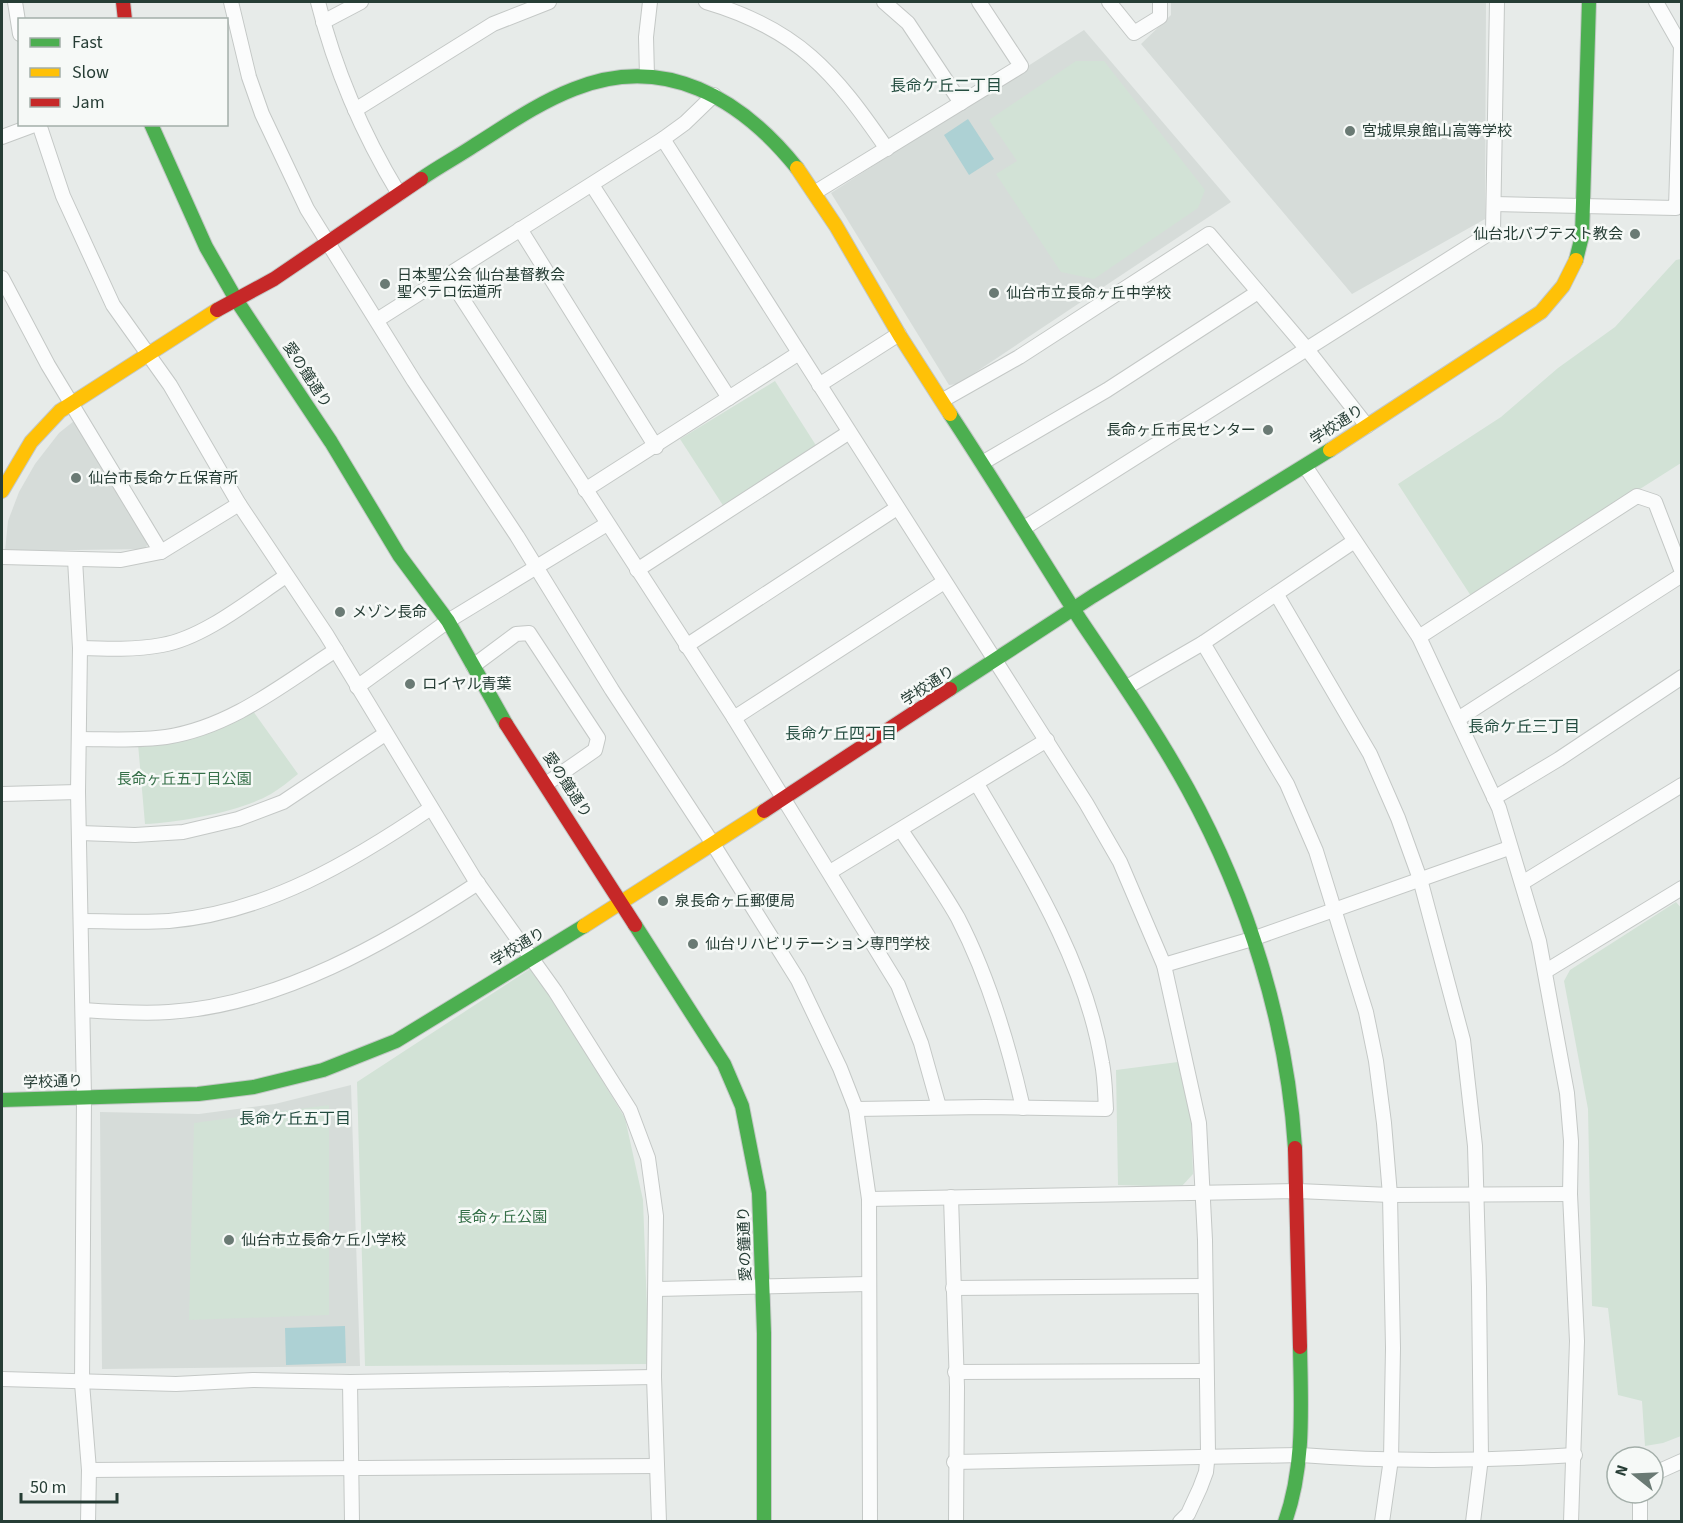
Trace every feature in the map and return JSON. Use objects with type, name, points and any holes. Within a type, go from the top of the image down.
[{"type":"street","points":[[15,2],[18,21]]},
{"type":"street","points":[[123,2],[125,18]]},
{"type":"street","points":[[231,2],[246,67],[262,114],[308,209],[612,690],[713,844],[798,980],[821,1025],[856,1109],[869,1199],[867,1284],[870,1521]]},
{"type":"street","points":[[318,2],[335,65],[375,154],[399,194]]},
{"type":"street","points":[[323,22],[361,2]]},
{"type":"street","points":[[355,110],[493,24],[549,2]]},
{"type":"street","points":[[647,76],[646,37],[650,2]]},
{"type":"street","points":[[706,2],[736,11],[771,27],[804,51],[840,83],[887,149]]},
{"type":"street","points":[[884,2],[908,23],[961,103]]},
{"type":"street","points":[[814,193],[1021,66],[979,2]]},
{"type":"street","points":[[1109,2],[1134,33],[1160,17],[1160,2]]},
{"type":"street","points":[[1024,528],[1217,408],[1306,348],[1481,241],[1493,231],[1497,2]]},
{"type":"street","name":"学校通り","points":[[2,1100],[198,1094],[254,1087],[323,1070],[396,1041],[622,903],[1074,609],[1305,466],[1541,312],[1564,287],[1578,259],[1584,207],[1589,2]]},
{"type":"street","points":[[1494,204],[1676,208],[1682,46],[1656,2]]},
{"type":"street","points":[[2,491],[9,475],[50,418],[71,402],[328,243],[532,107],[561,93],[606,80],[647,76],[683,84],[714,95],[727,101],[762,128],[814,193],[899,334],[1074,609],[1127,687],[1187,787],[1209,830],[1252,939],[1278,1030],[1293,1125],[1298,1191],[1301,1455],[1295,1493],[1285,1521]]},
{"type":"street","points":[[377,320],[663,139],[685,123],[714,95]]},
{"type":"street","points":[[2,137],[32,126]]},
{"type":"street","points":[[39,126],[63,196],[113,305],[150,354],[239,504],[336,650],[385,734],[478,883],[532,958],[630,1110],[649,1170],[656,1216],[657,1289],[654,1377],[659,1521]]},
{"type":"street","name":"愛の鐘通り","points":[[152,126],[206,247],[237,301],[331,442],[399,555],[448,621],[494,705],[724,1064],[742,1106],[759,1193],[763,1285],[764,1521]]},
{"type":"street","points":[[663,139],[994,663],[1047,740],[1120,862],[1164,965],[1198,1123],[1205,1286],[1206,1472],[1188,1514],[1180,1521]]},
{"type":"street","points":[[592,185],[729,398]]},
{"type":"street","points":[[520,229],[656,447]]},
{"type":"street","points":[[943,400],[1019,357],[1209,234],[1306,348],[1367,426]]},
{"type":"street","points":[[447,275],[734,718],[898,986],[921,1043],[939,1107]]},
{"type":"street","points":[[2,278],[26,326],[161,552]]},
{"type":"street","points":[[982,463],[1107,390],[1258,292]]},
{"type":"street","points":[[819,385],[899,334]]},
{"type":"street","points":[[585,490],[656,447],[799,353]]},
{"type":"street","points":[[637,570],[848,433]]},
{"type":"street","points":[[2,462],[9,475]]},
{"type":"street","points":[[1305,466],[1353,542],[1419,638],[1458,719],[1494,798],[1522,883],[1546,971],[1567,1093],[1571,1141],[1570,1194],[1577,1341],[1571,1521]]},
{"type":"street","points":[[1419,638],[1636,496],[1655,502],[1682,573],[1458,719]]},
{"type":"street","points":[[2,557],[121,560],[161,552],[239,504]]},
{"type":"street","points":[[686,646],[897,508]]},
{"type":"street","points":[[357,687],[448,621],[607,524]]},
{"type":"street","points":[[1127,687],[1203,643],[1353,542]]},
{"type":"street","points":[[75,559],[80,648],[78,792],[84,1097],[82,1383],[88,1470],[88,1521]]},
{"type":"street","points":[[80,648],[126,649],[165,645],[201,631],[286,576]]},
{"type":"street","points":[[734,718],[944,582]]},
{"type":"street","points":[[1277,595],[1370,754],[1398,818],[1420,879],[1463,1040],[1469,1081],[1476,1193],[1481,1458],[1473,1521]]},
{"type":"street","points":[[473,666],[516,634],[529,633],[598,738],[595,750],[546,784]]},
{"type":"street","points":[[1203,643],[1287,784],[1316,851],[1366,1012],[1376,1061],[1390,1195],[1393,1348],[1391,1459],[1382,1521]]},
{"type":"street","points":[[79,739],[166,737],[211,726],[250,708],[336,650]]},
{"type":"street","points":[[1494,798],[1559,759],[1682,677]]},
{"type":"street","points":[[80,833],[183,832],[238,819],[283,802],[385,734]]},
{"type":"street","points":[[830,872],[1047,740]]},
{"type":"street","points":[[856,1109],[939,1107],[1106,1109],[1102,1063],[1074,966],[1028,873],[977,784]]},
{"type":"street","points":[[1522,883],[1682,786]]},
{"type":"street","points":[[2,794],[78,792]]},
{"type":"street","points":[[82,921],[170,921],[266,900],[366,852],[431,808]]},
{"type":"street","points":[[901,830],[957,917],[983,971],[1002,1023],[1023,1108]]},
{"type":"street","points":[[1164,965],[1252,939],[1509,848]]},
{"type":"street","points":[[83,1010],[171,1012],[229,1001],[279,987],[310,977],[416,925],[478,883]]},
{"type":"street","points":[[1546,971],[1682,888]]},
{"type":"street","points":[[869,1199],[1298,1191],[1390,1195],[1570,1194]]},
{"type":"street","points":[[951,1197],[957,1387],[954,1462],[956,1521]]},
{"type":"street","points":[[657,1289],[867,1284]]},
{"type":"street","points":[[953,1288],[1205,1286]]},
{"type":"street","points":[[955,1372],[1206,1371]]},
{"type":"street","points":[[2,1379],[176,1384],[253,1380],[350,1382],[654,1377]]},
{"type":"street","points":[[350,1382],[352,1521]]},
{"type":"street","points":[[954,1462],[1301,1455],[1391,1459],[1575,1455]]},
{"type":"street","points":[[1665,1469],[1682,1461]]},
{"type":"street","points":[[88,1470],[656,1466]]},
{"type":"street","points":[[1640,1505],[1640,1521]]},
{"type":"shaded area","name":"宮城県泉館山高等学校","points":[[1171,2],[1486,2],[1485,219],[1352,294],[1141,44],[1171,15]]},
{"type":"shaded area","name":"仙台市立長命ヶ丘中学校","points":[[1084,30],[1231,202],[958,384],[949,385],[831,193]]},
{"type":"shaded area","name":"仙台市長命ケ丘保育所","points":[[84,413],[154,525],[145,549],[5,551],[8,521],[19,492],[35,464],[59,433]]},
{"type":"shaded area","name":"仙台市立長命ケ丘小学校","points":[[351,1085],[360,1366],[102,1369],[100,1112],[199,1114],[275,1104]]},
{"type":"green space","points":[[1076,61],[1104,61],[1205,190],[1198,208],[1094,279],[1061,272],[996,174],[1017,161],[989,120]]},
{"type":"green space","points":[[1681,259],[1681,463],[1471,596],[1398,484],[1501,417],[1558,368],[1615,327],[1676,260]]},
{"type":"green space","points":[[775,381],[817,447],[724,507],[680,439]]},
{"type":"green space","name":"長命ヶ丘五丁目公園","points":[[253,711],[298,774],[271,794],[243,806],[192,818],[145,824],[138,744]]},
{"type":"green space","points":[[1676,902],[1682,909],[1681,1436],[1663,1443],[1645,1445],[1642,1401],[1618,1395],[1608,1308],[1592,1306],[1588,1109],[1564,981],[1570,970]]},
{"type":"green space","name":"長命ヶ丘公園","points":[[530,969],[534,975],[537,973],[625,1118],[643,1200],[649,1364],[365,1366],[357,1082]]},
{"type":"green space","points":[[1178,1062],[1191,1119],[1193,1174],[1181,1187],[1118,1185],[1116,1070]]},
{"type":"green space","points":[[329,1105],[329,1315],[189,1320],[194,1123]]},
{"type":"water","points":[[968,119],[994,159],[969,175],[944,135]]},
{"type":"water","points":[[345,1326],[346,1363],[286,1365],[285,1328]]},
{"type":"traffic: fast","points":[[1576,260],[1582,236],[1589,2]]},
{"type":"traffic: fast","points":[[421,179],[548,101],[574,89],[607,79],[639,76],[669,80],[698,89],[726,103],[751,121],[797,168]]},
{"type":"traffic: fast","points":[[152,126],[206,247],[237,301],[331,442],[399,555],[448,621],[506,724]]},
{"type":"traffic: fast","points":[[950,414],[1150,725],[1176,767],[1209,831],[1229,874],[1261,963],[1283,1055],[1291,1101],[1295,1148]]},
{"type":"traffic: fast","points":[[950,689],[1093,596],[1330,450]]},
{"type":"traffic: fast","points":[[635,925],[724,1064],[742,1106],[759,1193],[764,1333],[764,1522]]},
{"type":"traffic: fast","points":[[2,1100],[198,1094],[254,1087],[323,1070],[396,1041],[584,926]]},
{"type":"traffic: fast","points":[[1285,1522],[1299,1457],[1300,1347]]},
{"type":"traffic: slow","points":[[797,168],[836,226],[900,336],[950,414]]},
{"type":"traffic: slow","points":[[1330,450],[1541,312],[1563,286],[1576,260]]},
{"type":"traffic: slow","points":[[2,491],[31,442],[60,411],[217,310]]},
{"type":"traffic: slow","points":[[584,926],[764,811]]},
{"type":"traffic: jam","points":[[123,2],[125,18]]},
{"type":"traffic: jam","points":[[217,310],[274,279],[421,179]]},
{"type":"traffic: jam","points":[[764,811],[950,689]]},
{"type":"traffic: jam","points":[[506,724],[635,925]]},
{"type":"traffic: jam","points":[[1295,1148],[1300,1347]]},
{"type":"place","name":"宮城県泉館山高等学校","points":[[1350,131]]},
{"type":"place","name":"仙台北バプテスト教会","points":[[1635,234]]},
{"type":"place","name":"日本聖公会 仙台基督教会 聖ペテロ伝道所","points":[[385,284]]},
{"type":"place","name":"仙台市立長命ヶ丘中学校","points":[[994,293]]},
{"type":"place","name":"長命ヶ丘市民センター","points":[[1268,430]]},
{"type":"place","name":"仙台市長命ケ丘保育所","points":[[76,478]]},
{"type":"place","name":"メゾン長命","points":[[340,612]]},
{"type":"place","name":"ロイヤル青葉","points":[[410,684]]},
{"type":"place","name":"泉長命ヶ丘郵便局","points":[[663,901]]},
{"type":"place","name":"仙台リハビリテーション専門学校","points":[[693,944]]},
{"type":"place","name":"仙台市立長命ケ丘小学校","points":[[229,1240]]},
{"type":"district","name":"長命ケ丘二丁目","points":[[946,86]]},
{"type":"district","name":"長命ケ丘三丁目","points":[[1524,727]]},
{"type":"district","name":"長命ケ丘四丁目","points":[[841,734]]},
{"type":"district","name":"長命ケ丘五丁目","points":[[295,1119]]}]
